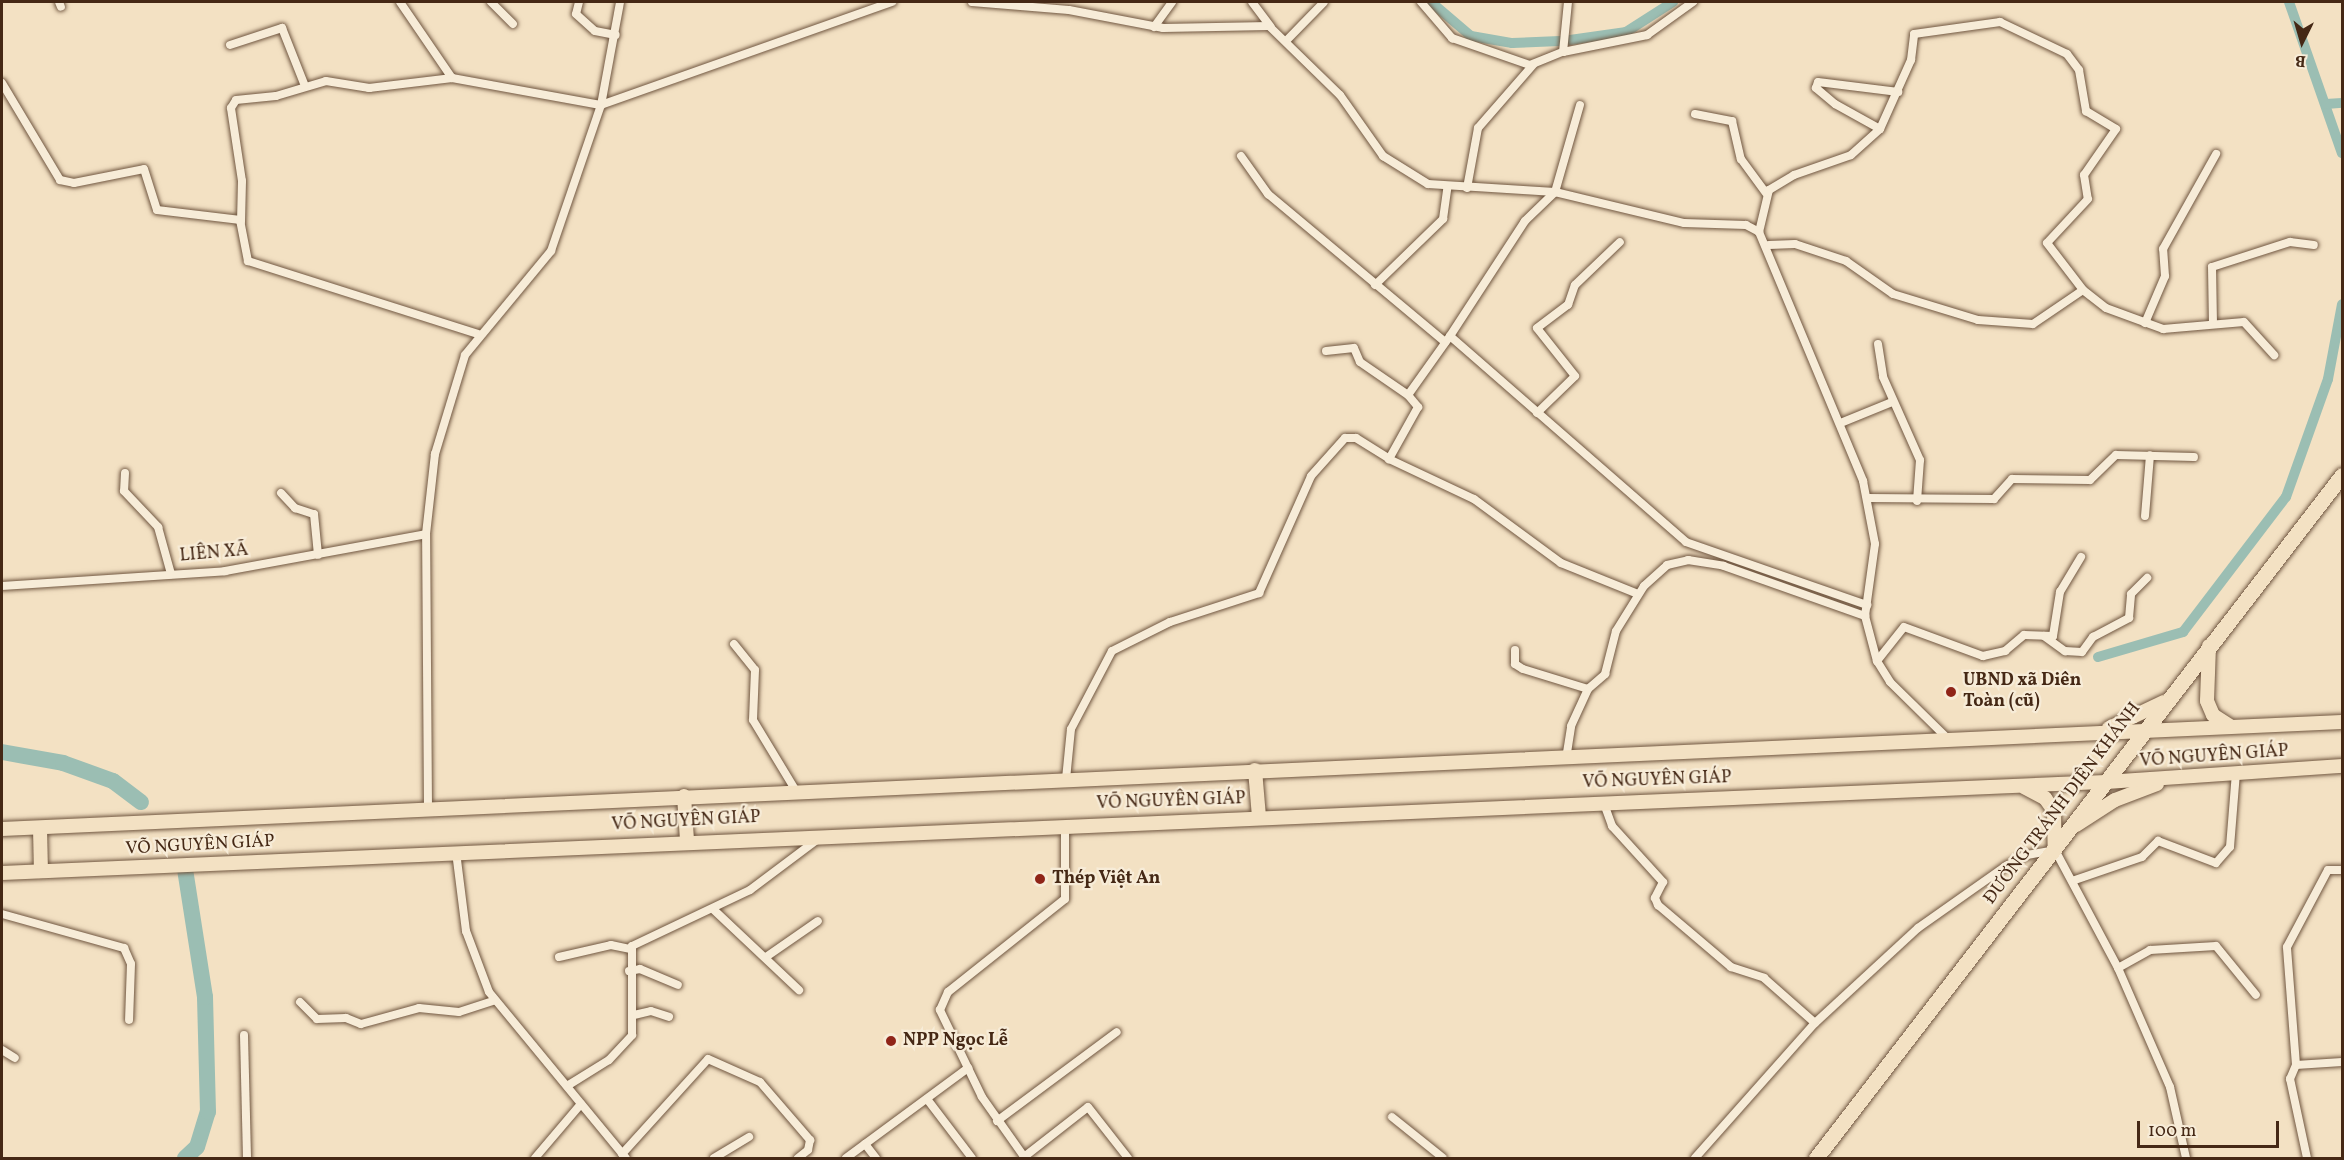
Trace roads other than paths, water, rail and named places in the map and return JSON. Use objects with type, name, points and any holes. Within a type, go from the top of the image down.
[{"type":"highway","name":"ĐƯỜNG TRÁNH DIÊN KHÁNH","points":[[1816,1158],[2055,850],[2106,782],[2141,730],[2343,475]]},
{"type":"main road","points":[[2209,644],[2207,701],[2213,715],[2232,727]]},
{"type":"main road","points":[[2094,733],[2164,702]]},
{"type":"main road","name":"VÕ NGUYÊN GIÁP","points":[[2,829],[428,807],[1255,770],[1566,759],[2343,722]]},
{"type":"main road","name":"VÕ NGUYÊN GIÁP","points":[[2,873],[825,834],[2106,782],[2343,766]]},
{"type":"main road","points":[[1255,770],[1259,817]]},
{"type":"main road","points":[[2069,830],[2115,800],[2184,776]]},
{"type":"main road","points":[[2016,785],[2049,802],[2056,822],[2055,850]]},
{"type":"main road","points":[[684,796],[687,840]]},
{"type":"main road","points":[[40,828],[41,871]]},
{"type":"street","points":[[400,2],[452,78]]},
{"type":"street","points":[[491,2],[513,24]]},
{"type":"street","points":[[579,2],[576,14],[595,31],[616,35]]},
{"type":"street","points":[[428,807],[426,534],[435,454],[458,369],[478,334],[546,261],[601,105],[616,35],[620,2]]},
{"type":"street","points":[[478,334],[248,261],[242,254],[231,105],[332,81],[374,88],[452,78],[601,105],[892,2]]},
{"type":"street","points":[[972,2],[1070,6],[1154,27],[1271,27]]},
{"type":"street","points":[[1154,27],[1172,2]]},
{"type":"street","points":[[1252,2],[1271,27],[1340,95],[1383,156],[1417,179],[1447,189],[1555,192],[1684,223],[1746,225],[1759,232],[1769,245],[1842,422],[1867,498],[1875,558],[1865,616],[1877,661],[1894,687],[1949,740]]},
{"type":"street","points":[[1286,41],[1324,2]]},
{"type":"street","points":[[1421,2],[1452,38],[1533,65]]},
{"type":"street","points":[[1563,52],[1568,2]]},
{"type":"street","points":[[1467,188],[1478,128],[1533,65],[1563,52],[1647,35],[1693,2]]},
{"type":"street","points":[[1766,193],[1794,175],[1851,155],[1880,129],[1911,60],[1914,34],[1923,30],[2000,22],[2030,32],[2073,59],[2086,111],[2116,132],[2084,175],[2088,199],[2047,243],[2083,290],[2106,308],[2163,329],[2213,324],[2249,324],[2274,355]]},
{"type":"street","points":[[230,45],[282,28],[305,86]]},
{"type":"street","points":[[1880,129],[1829,100],[1816,88],[1818,82],[1898,92]]},
{"type":"street","points":[[2,83],[60,180],[74,183],[144,169],[157,210],[241,222]]},
{"type":"street","points":[[1408,395],[1448,339],[1525,221],[1555,192],[1580,105]]},
{"type":"street","points":[[1695,114],[1732,120],[1741,159],[1766,193],[1759,232]]},
{"type":"street","points":[[2145,323],[2165,276],[2163,249],[2216,154]]},
{"type":"street","points":[[1241,156],[1268,194],[1375,285],[1448,339],[1537,413],[1691,546],[1866,605]]},
{"type":"street","points":[[1375,285],[1443,219],[1447,189]]},
{"type":"street","points":[[1537,413],[1575,376],[1537,328],[1568,305],[1575,285],[1620,242]]},
{"type":"street","points":[[2213,324],[2212,267],[2290,242],[2314,245]]},
{"type":"street","points":[[1769,245],[1795,244],[1819,251],[1846,261],[1893,294],[1978,320],[2033,324],[2083,290]]},
{"type":"street","points":[[1878,344],[1892,402],[1911,431],[1920,460],[1917,501]]},
{"type":"street","points":[[1326,351],[1354,348],[1360,362],[1408,395],[1418,407],[1389,459]]},
{"type":"street","points":[[1842,422],[1892,402]]},
{"type":"street","points":[[1066,779],[1071,729],[1112,651],[1170,622],[1259,593],[1311,476],[1345,438],[1356,438],[1389,459],[1474,499],[1561,563],[1638,594]]},
{"type":"street","points":[[2145,516],[2150,455]]},
{"type":"street","points":[[1867,498],[1917,501],[1994,499],[2012,479],[2086,481],[2111,456],[2194,457]]},
{"type":"street","points":[[125,473],[124,491],[158,527],[171,574]]},
{"type":"street","points":[[281,493],[295,508],[314,514],[318,555]]},
{"type":"street","name":"LIÊN XÃ","points":[[2,586],[171,574],[318,555],[426,534]]},
{"type":"street","points":[[1877,661],[1904,627],[1983,656],[2005,651],[2020,636],[2055,634],[2060,592],[2081,557]]},
{"type":"street","points":[[1566,759],[1571,726],[1588,689],[1605,674],[1612,639],[1638,594],[1667,565],[1702,561],[1865,616]]},
{"type":"street","points":[[2044,636],[2065,651],[2082,652],[2093,637],[2129,618],[2131,594],[2147,578]]},
{"type":"street","points":[[734,644],[754,670],[753,720],[796,791]]},
{"type":"street","points":[[1515,650],[1520,667],[1588,689]]},
{"type":"street","points":[[2072,881],[2142,857],[2158,841],[2216,863],[2230,847],[2236,773]]},
{"type":"street","points":[[1603,801],[1612,826],[1663,882],[1655,897],[1658,905],[1731,967],[1764,978],[1815,1023]]},
{"type":"street","points":[[1065,824],[1065,899],[943,999],[942,1020],[997,1121],[1024,1158],[1088,1107],[1128,1158]]},
{"type":"street","points":[[559,957],[611,945],[630,949],[680,920],[714,910],[757,886],[825,834]]},
{"type":"street","points":[[1695,1158],[1815,1023],[1931,917],[2006,866],[2027,855],[2055,850],[2118,968],[2170,1087],[2186,1158]]},
{"type":"street","points":[[456,852],[470,946],[495,1000],[624,1156],[708,1059],[760,1082],[810,1140],[808,1150],[798,1158]]},
{"type":"street","points":[[2307,1158],[2290,1079],[2296,1065],[2287,947],[2328,870],[2343,870]]},
{"type":"street","points":[[714,910],[799,990]]},
{"type":"street","points":[[2,914],[124,948],[131,964],[129,1020]]},
{"type":"street","points":[[766,957],[818,921]]},
{"type":"street","points":[[2118,968],[2150,950],[2216,946],[2256,995]]},
{"type":"street","points":[[567,1086],[620,1049],[632,1035],[634,1015],[629,971],[630,949]]},
{"type":"street","points":[[629,971],[640,969],[678,985]]},
{"type":"street","points":[[300,1002],[317,1019],[346,1018],[361,1024],[419,1008],[459,1012],[495,1000]]},
{"type":"street","points":[[634,1015],[651,1011],[669,1017]]},
{"type":"street","points":[[997,1121],[1117,1032]]},
{"type":"street","points":[[244,1035],[247,1158]]},
{"type":"street","points":[[2,1050],[15,1058]]},
{"type":"street","points":[[2296,1065],[2343,1062]]},
{"type":"street","points":[[846,1158],[968,1068]]},
{"type":"street","points":[[927,1099],[972,1158]]},
{"type":"street","points":[[535,1158],[581,1104]]},
{"type":"street","points":[[1392,1117],[1443,1158]]},
{"type":"street","points":[[714,1158],[749,1137]]},
{"type":"street","points":[[865,1144],[876,1158]]},
{"type":"waterway","points":[[1431,2],[1471,36],[1512,43],[1560,41]]},
{"type":"waterway","points":[[1570,40],[1626,32],[1673,2]]},
{"type":"waterway","points":[[2289,2],[2342,153]]},
{"type":"waterway","points":[[2326,104],[2342,103]]},
{"type":"waterway","points":[[2098,657],[2183,632],[2286,497],[2328,379],[2342,304]]},
{"type":"waterway","points":[[2,752],[63,763],[113,781],[141,802]]},
{"type":"waterway","points":[[185,869],[205,997],[208,1112],[197,1147],[185,1158]]},
{"type":"place","name":"UBND xã Diên Toàn (cũ)","points":[[1951,692]]},
{"type":"place","name":"Thép Việt An","points":[[1040,879]]},
{"type":"place","name":"NPP Ngọc Lễ","points":[[891,1041]]}]
